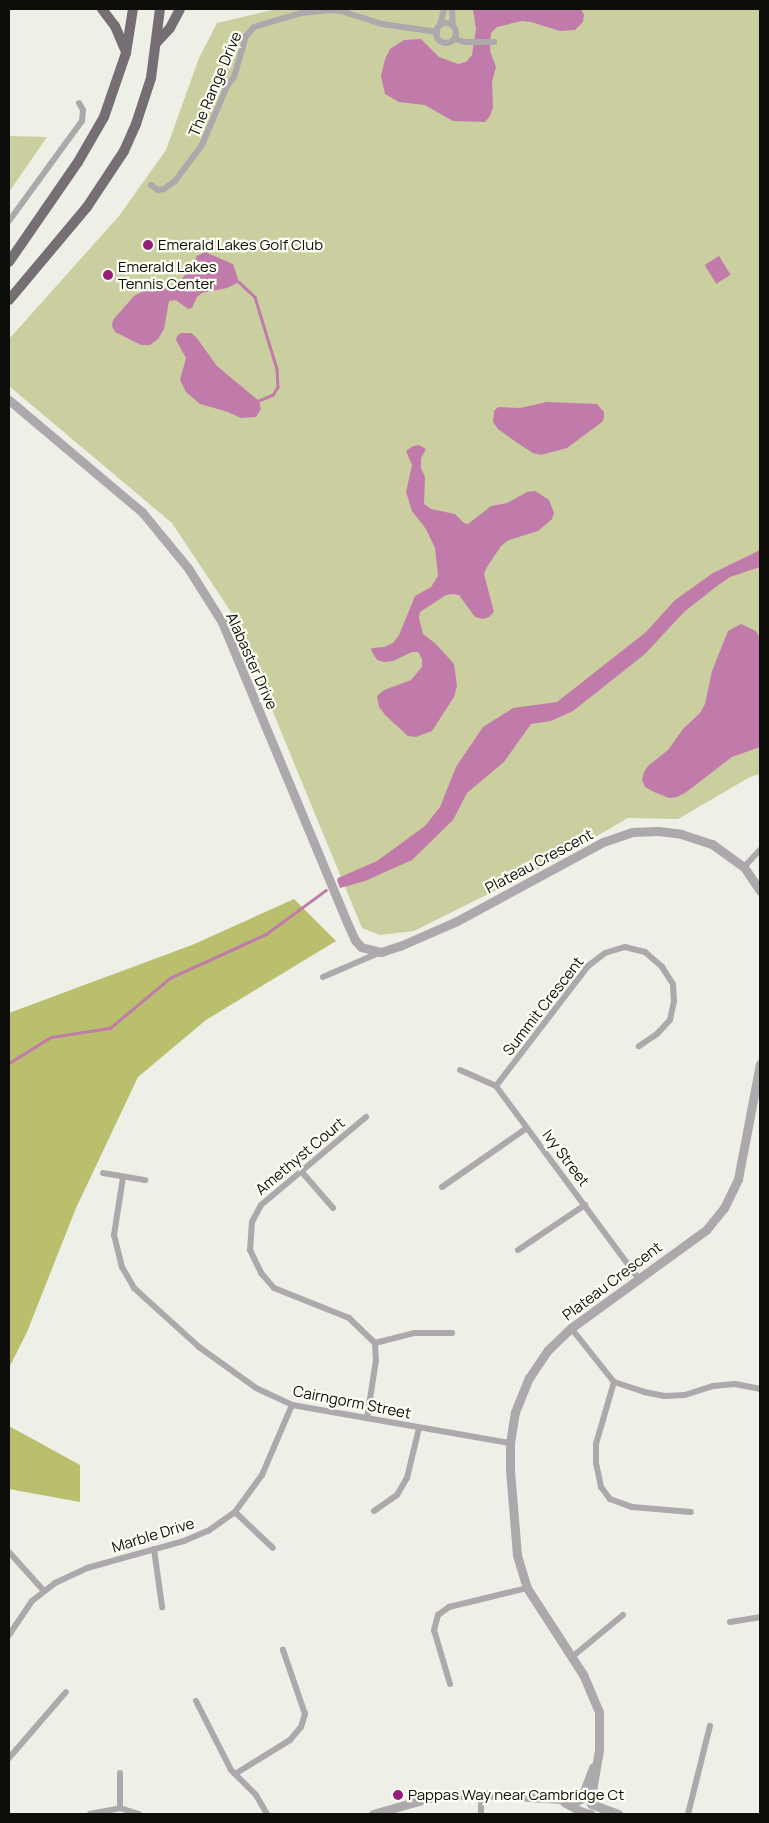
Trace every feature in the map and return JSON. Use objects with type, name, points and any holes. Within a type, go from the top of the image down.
[{"type":"main road","points":[[102,9],[115,26],[126,52]]},
{"type":"main road","points":[[9,262],[90,143],[108,107],[126,52],[133,9]]},
{"type":"main road","points":[[9,300],[87,207],[116,165],[142,108],[151,78],[160,9]]},
{"type":"main road","points":[[157,42],[170,28],[180,9]]},
{"type":"street","points":[[444,9],[438,28],[438,39],[445,43],[455,38],[465,42],[494,42]]},
{"type":"street","points":[[452,9],[453,26],[456,32],[455,38]]},
{"type":"street","name":"The Range Drive","points":[[151,185],[158,190],[164,189],[175,181],[202,145],[226,86],[234,77],[246,36],[254,27],[306,12],[328,10],[342,11],[382,24],[438,28]]},
{"type":"street","points":[[438,28],[447,23],[453,26]]},
{"type":"street","points":[[9,221],[82,121],[83,110],[79,103]]},
{"type":"street","name":"Alabaster Drive","points":[[9,400],[142,512],[188,568],[222,622],[355,940],[366,950],[381,952]]},
{"type":"street","name":"Plateau Crescent","points":[[323,977],[457,921],[603,842],[632,832],[658,830],[712,844],[744,867],[760,891]]},
{"type":"street","points":[[744,867],[760,850]]},
{"type":"street","name":"Summit Crescent","points":[[496,1086],[588,966],[605,952],[624,947],[645,952],[662,967],[673,984],[674,1000],[670,1020],[657,1034],[639,1046]]},
{"type":"street","name":"Plateau Crescent","points":[[585,1806],[599,1750],[600,1726],[596,1704],[584,1676],[527,1588],[517,1554],[510,1443],[515,1412],[529,1378],[548,1350],[571,1328],[706,1230],[724,1208],[738,1180],[760,1064]]},
{"type":"street","name":"Ivy Street","points":[[460,1070],[496,1086],[638,1278]]},
{"type":"street","name":"Amethyst Court","points":[[366,1117],[261,1205],[252,1222],[250,1250],[262,1273],[274,1288],[349,1318],[375,1343]]},
{"type":"street","points":[[442,1188],[527,1128]]},
{"type":"street","points":[[301,1171],[333,1208]]},
{"type":"street","points":[[103,1173],[145,1180]]},
{"type":"street","name":"Cairngorm Street","points":[[122,1177],[114,1235],[122,1267],[134,1288],[199,1347],[256,1388],[292,1405],[510,1443]]},
{"type":"street","points":[[518,1250],[585,1205]]},
{"type":"street","points":[[571,1328],[614,1382],[644,1392],[665,1396],[685,1395],[713,1386],[735,1384],[760,1389]]},
{"type":"street","points":[[367,1418],[376,1360],[375,1343],[414,1333],[452,1333]]},
{"type":"street","points":[[614,1382],[596,1444],[596,1464],[601,1487],[610,1499],[632,1507],[691,1512]]},
{"type":"street","name":"Marble Drive","points":[[9,1635],[32,1601],[55,1583],[86,1568],[154,1549],[208,1531],[235,1512],[262,1475],[292,1405]]},
{"type":"street","points":[[374,1511],[397,1495],[407,1478],[419,1428]]},
{"type":"street","points":[[235,1512],[273,1548]]},
{"type":"street","points":[[154,1549],[162,1607]]},
{"type":"street","points":[[9,1552],[44,1591]]},
{"type":"street","points":[[450,1684],[434,1630],[438,1615],[449,1607],[527,1588]]},
{"type":"street","points":[[572,1657],[623,1615]]},
{"type":"street","points":[[730,1622],[760,1617]]},
{"type":"street","points":[[235,1774],[290,1740],[301,1727],[306,1714],[283,1650]]},
{"type":"street","points":[[9,1758],[66,1692]]},
{"type":"street","points":[[196,1701],[235,1774],[256,1795],[267,1814]]},
{"type":"street","points":[[688,1814],[710,1726]]},
{"type":"street","points":[[120,1773],[120,1808]]},
{"type":"street","points":[[480,1814],[481,1794]]},
{"type":"street","points":[[373,1814],[436,1796],[481,1794],[556,1798],[618,1814]]},
{"type":"street","points":[[90,1814],[120,1808],[139,1814]]},
{"type":"green space","name":"Emerald Lakes Golf Club","points":[[276,9],[760,9],[760,774],[750,777],[678,819],[628,818],[545,866],[414,931],[380,935],[362,928],[233,615],[172,523],[9,386],[9,339],[119,216],[166,150],[199,58],[217,23]]},
{"type":"green space","points":[[9,136],[47,137],[9,192]]},
{"type":"green space","points":[[294,899],[336,941],[206,1020],[138,1077],[76,1208],[27,1332],[9,1368],[9,1013],[192,945]]},
{"type":"green space","points":[[9,1426],[80,1465],[80,1502],[9,1489]]},
{"type":"shaded area","points":[[473,9],[581,9],[584,15],[583,22],[575,30],[560,31],[522,21],[497,27],[491,33],[490,51],[496,67],[492,82],[493,107],[490,116],[485,122],[453,121],[425,105],[399,102],[385,94],[381,76],[385,59],[390,49],[404,40],[421,39],[439,57],[458,64],[466,62],[472,55],[476,29]]},
{"type":"shaded area","points":[[205,252],[233,264],[239,282],[227,288],[202,293],[197,297],[192,308],[188,309],[176,300],[169,301],[164,329],[158,339],[150,345],[141,345],[115,332],[112,326],[113,320],[134,296],[147,289],[175,286],[188,272],[197,256]]},
{"type":"shaded area","points":[[719,256],[731,275],[716,284],[705,265]]},
{"type":"shaded area","points":[[181,333],[191,333],[196,337],[217,366],[259,401],[261,409],[256,417],[241,418],[200,404],[186,392],[180,380],[186,358],[176,340],[177,336]]},
{"type":"shaded area","points":[[547,402],[597,404],[604,412],[604,418],[602,422],[567,448],[541,455],[533,453],[516,442],[498,429],[493,422],[494,411],[498,407],[520,408]]},
{"type":"shaded area","points":[[419,445],[426,449],[421,458],[421,468],[425,477],[424,504],[431,509],[455,514],[464,523],[468,524],[491,506],[507,503],[527,492],[535,491],[549,500],[554,513],[552,519],[538,531],[509,540],[501,546],[487,567],[484,574],[494,612],[489,617],[483,619],[475,617],[459,595],[453,594],[446,595],[420,612],[419,618],[423,634],[436,644],[454,664],[457,686],[454,697],[432,731],[416,737],[408,736],[386,716],[379,707],[377,696],[384,690],[411,680],[422,667],[422,659],[418,652],[412,652],[393,661],[384,662],[377,660],[371,650],[372,648],[384,647],[393,643],[399,635],[415,596],[431,587],[438,576],[435,548],[426,529],[412,511],[406,492],[412,465],[406,451],[413,446]]},
{"type":"shaded area","points":[[760,550],[760,567],[730,577],[717,586],[684,612],[645,654],[573,711],[551,721],[531,724],[504,762],[467,793],[453,820],[412,860],[365,881],[340,888],[338,878],[377,861],[425,826],[440,807],[456,767],[483,727],[513,708],[557,702],[646,632],[675,600],[713,573]]},
{"type":"shaded area","points":[[741,624],[756,631],[760,638],[760,747],[732,757],[677,797],[669,798],[654,792],[645,787],[642,780],[644,772],[648,766],[668,750],[683,729],[700,713],[705,704],[712,671],[728,631]]},
{"type":"waterway","points":[[239,282],[255,297],[277,369],[278,387],[273,395],[259,401]]},
{"type":"waterway","points":[[9,1063],[51,1037],[110,1028],[170,978],[266,934],[326,890]]},
{"type":"place","name":"Emerald Lakes Golf Club","points":[[148,245]]},
{"type":"place","name":"Emerald Lakes Tennis Center","points":[[108,275]]},
{"type":"place","name":"Pappas Way near Cambridge Ct","points":[[398,1795]]}]
